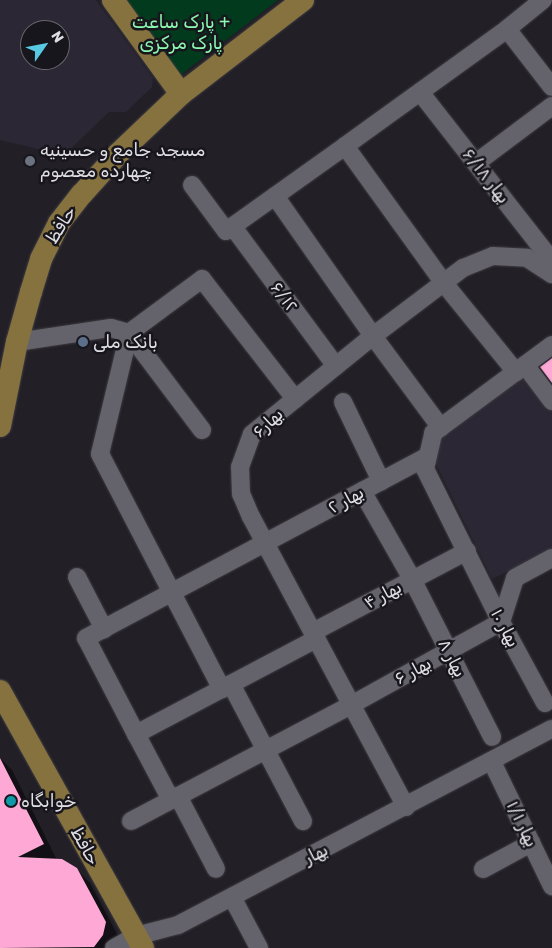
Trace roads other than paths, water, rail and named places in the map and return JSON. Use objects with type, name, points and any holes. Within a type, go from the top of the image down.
[{"type":"main road","points":[[113,0],[181,94]]},
{"type":"main road","name":"حافظ","points":[[0,426],[5,381],[41,258],[59,223],[118,154],[181,94],[303,0]]},
{"type":"main road","name":"حافظ","points":[[0,691],[139,942]]},
{"type":"street","points":[[192,185],[226,231],[420,92],[543,0]]},
{"type":"street","points":[[506,29],[552,87]]},
{"type":"street","name":"بهار ۶/۱۸","points":[[420,92],[552,261]]},
{"type":"street","points":[[476,163],[552,106]]},
{"type":"street","points":[[344,146],[443,282],[552,401]]},
{"type":"street","points":[[275,196],[440,428]]},
{"type":"street","name":"۶/۱۲","points":[[233,227],[336,366]]},
{"type":"street","name":"بهار۶","points":[[406,807],[241,494],[240,467],[252,434],[373,336],[463,268],[493,256],[527,258],[552,274]]},
{"type":"street","points":[[295,399],[202,279],[129,333],[100,454],[171,592],[226,687],[266,750],[303,821]]},
{"type":"street","points":[[17,342],[111,328],[129,333],[202,430]]},
{"type":"street","points":[[427,458],[433,433],[552,345]]},
{"type":"street","points":[[342,402],[381,481]]},
{"type":"street","name":"بهار ۲","points":[[136,734],[86,638],[427,458]]},
{"type":"street","name":"بهار ۱۰","points":[[427,458],[425,469],[460,555],[502,622],[545,703]]},
{"type":"street","name":"بهار ۸","points":[[362,491],[412,579],[492,737]]},
{"type":"street","name":"بهار ۴","points":[[136,734],[226,687],[412,579],[460,555]]},
{"type":"street","points":[[502,622],[515,578],[552,558]]},
{"type":"street","points":[[77,577],[104,628]]},
{"type":"street","name":"بهار ۶","points":[[131,821],[351,705],[502,622]]},
{"type":"street","name":"بهار","points":[[114,948],[139,942],[178,925],[552,730]]},
{"type":"street","points":[[136,734],[216,869]]},
{"type":"street","name":"بهار ۱/۱","points":[[492,762],[552,886]]},
{"type":"street","points":[[483,868],[532,843]]},
{"type":"street","points":[[232,897],[259,948]]},
{"type":"place","name":"مسجد جامع و حسینیه چهارده معصوم","points":[[30,161]]},
{"type":"place","name":"بانک ملی","points":[[83,342]]},
{"type":"place","name":"خوابگاه","points":[[11,801]]},
{"type":"park label","name":"پارک ساعت + پارک مرکزی","points":[[181,33]]}]
